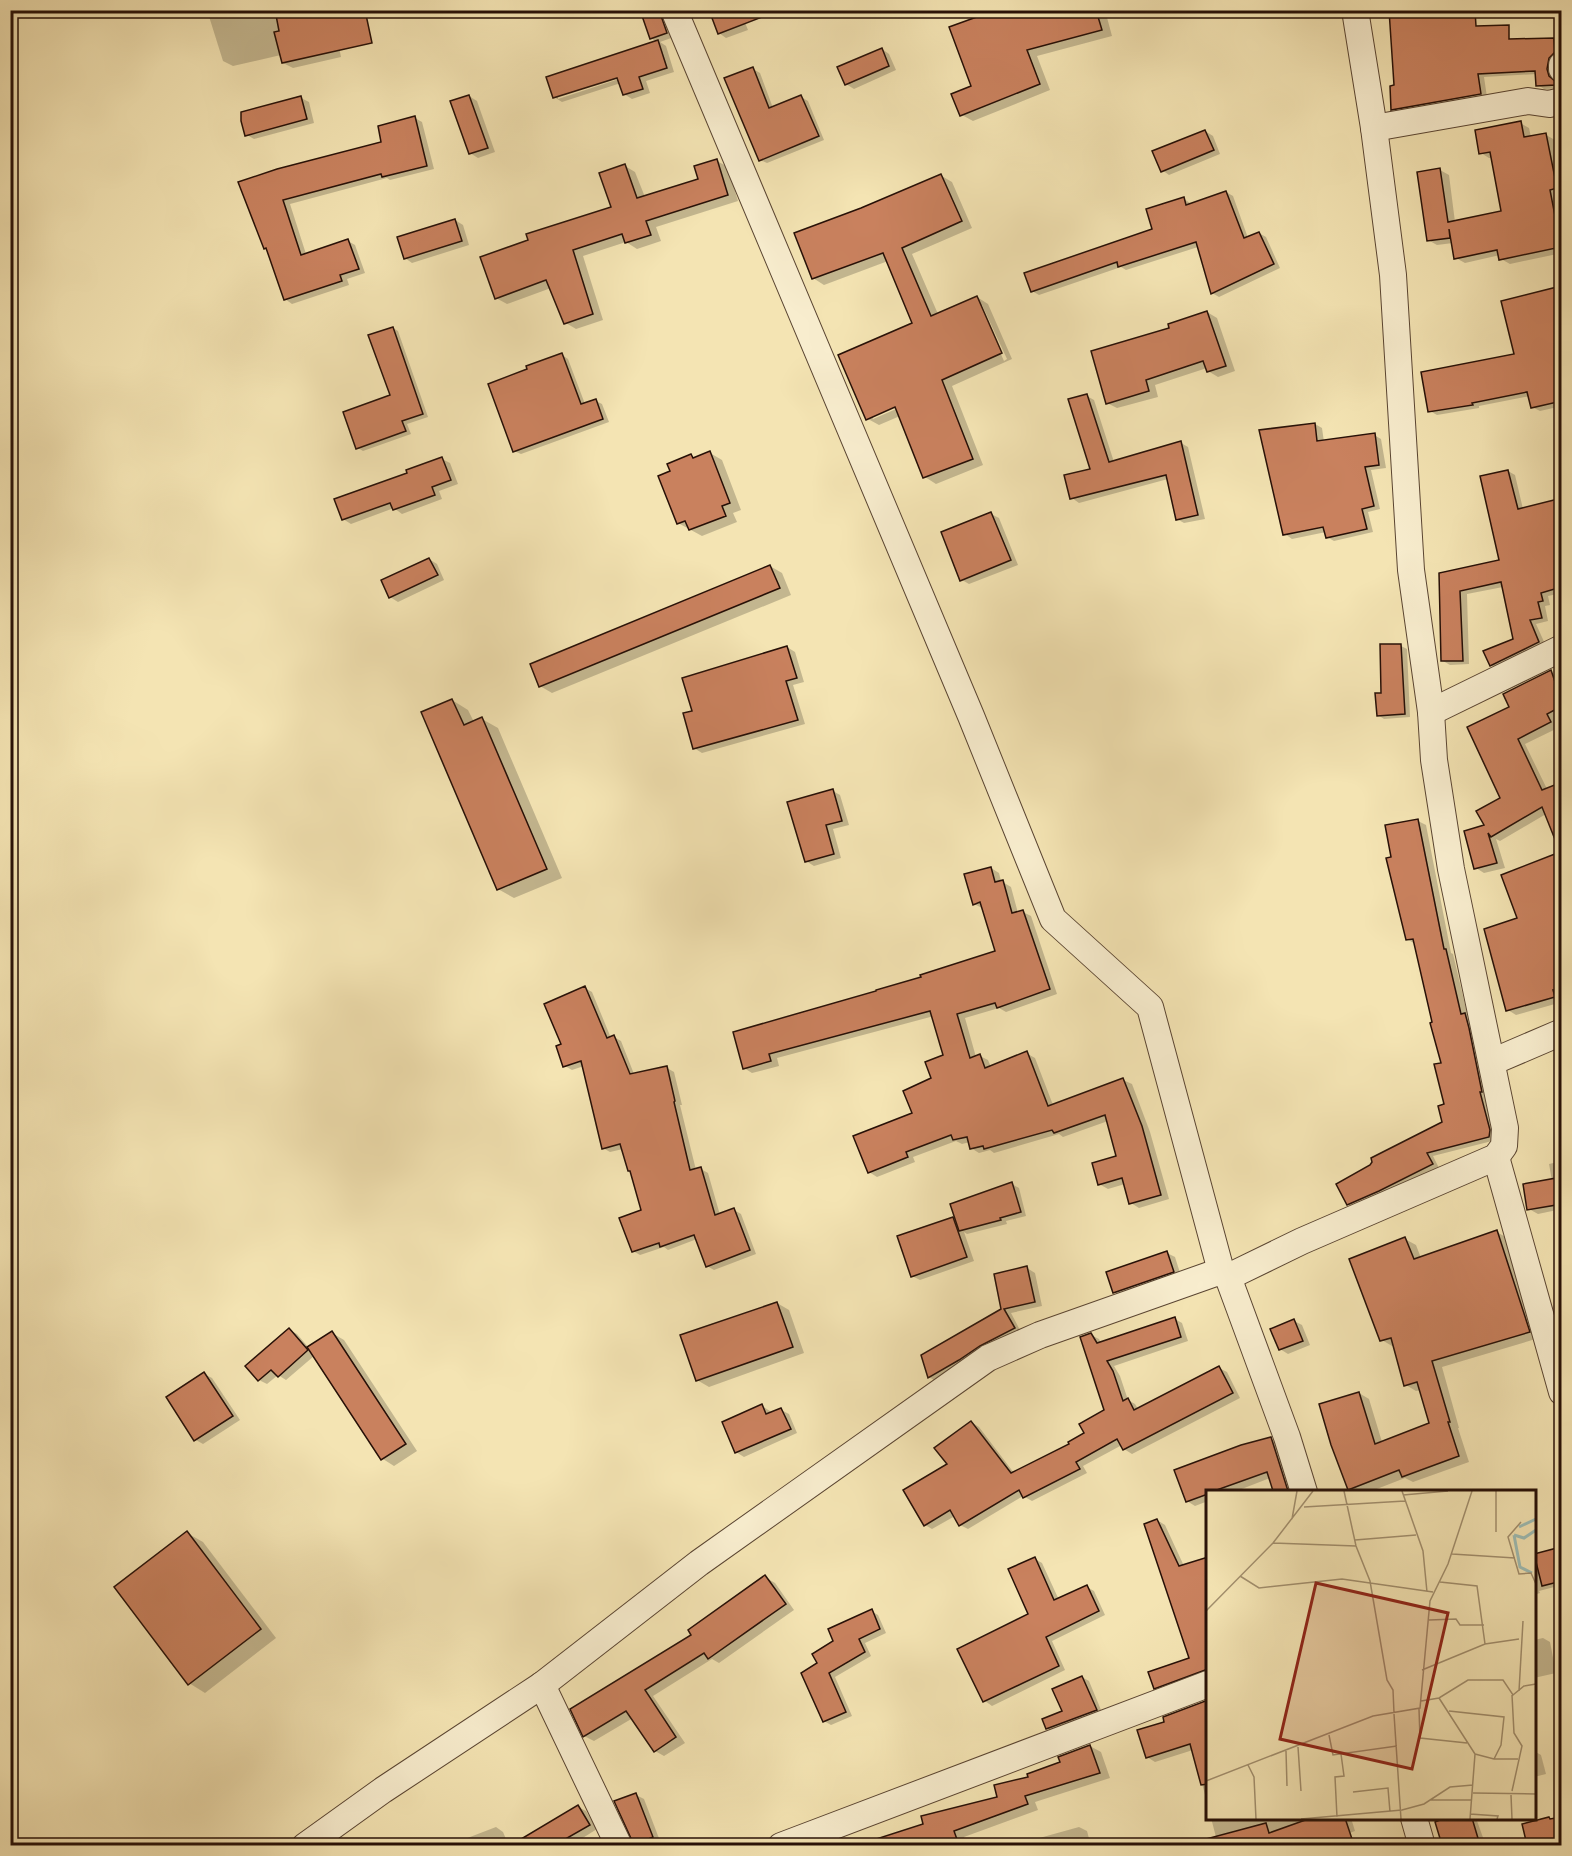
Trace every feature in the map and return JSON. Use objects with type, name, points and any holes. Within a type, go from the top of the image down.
[{"type":"street","points":[[674,10],[971,716],[1053,919],[1150,1007],[1224,1274],[1287,1437],[1304,1490]]},
{"type":"street","points":[[305,1845],[383,1790],[542,1685],[699,1563],[988,1358],[1040,1335],[1224,1274],[1496,1157],[1504,1146],[1505,1128],[1450,869],[1434,760],[1431,712],[1411,570],[1393,275],[1374,128],[1354,10]]},
{"type":"street","points":[[1374,128],[1527,101],[1549,104],[1562,101]]},
{"type":"street","points":[[1431,712],[1562,648]]},
{"type":"street","points":[[1492,1062],[1562,1032]]},
{"type":"street","points":[[1496,1157],[1562,1392]]},
{"type":"street","points":[[542,1685],[619,1845]]},
{"type":"street","points":[[781,1845],[1206,1685]]},
{"type":"street","points":[[1415,1820],[1422,1845]]},
{"type":"building","points":[[275,10],[365,10],[372,43],[282,63],[274,32],[279,31]]},
{"type":"building","points":[[640,10],[659,10],[667,33],[650,39]]},
{"type":"building","points":[[709,10],[775,10],[775,12],[718,34]]},
{"type":"building","points":[[996,10],[1096,10],[1102,30],[1027,50],[1040,84],[960,116],[951,94],[971,86],[949,27]]},
{"type":"building","points":[[1389,10],[1475,10],[1476,26],[1509,25],[1509,39],[1554,38],[1555,52],[1549,58],[1547,69],[1556,85],[1536,86],[1535,71],[1478,74],[1481,94],[1391,110],[1390,86],[1394,85]]},
{"type":"building","points":[[658,40],[667,68],[639,77],[643,89],[623,95],[617,78],[553,98],[546,77]]},
{"type":"building","points":[[882,48],[889,66],[845,85],[837,67]]},
{"type":"building","points":[[753,67],[769,108],[801,95],[819,136],[759,161],[724,78]]},
{"type":"building","points":[[469,95],[488,148],[469,154],[450,101]]},
{"type":"building","points":[[301,96],[307,119],[245,136],[241,112]]},
{"type":"building","points":[[415,116],[427,166],[382,177],[381,174],[283,200],[301,255],[348,239],[359,269],[340,275],[342,281],[284,300],[266,248],[264,249],[238,182],[277,169],[381,142],[378,126]]},
{"type":"building","points":[[1521,121],[1524,137],[1546,133],[1557,188],[1550,190],[1561,247],[1499,260],[1497,250],[1454,259],[1449,229],[1450,238],[1427,241],[1417,172],[1440,168],[1448,222],[1501,211],[1490,152],[1479,154],[1475,130]]},
{"type":"building","points":[[1205,130],[1214,150],[1161,172],[1152,151]]},
{"type":"building","points":[[717,159],[728,195],[646,221],[651,235],[625,243],[622,234],[573,250],[593,314],[564,324],[546,280],[495,299],[480,257],[528,240],[526,234],[611,207],[599,173],[625,164],[637,198],[698,179],[694,166]]},
{"type":"building","points":[[941,174],[962,221],[902,248],[931,316],[977,296],[1002,353],[942,380],[973,459],[923,478],[895,407],[866,420],[838,355],[912,323],[883,253],[812,279],[794,233]]},
{"type":"building","points":[[1226,191],[1244,238],[1259,232],[1274,264],[1211,294],[1196,242],[1118,267],[1117,262],[1031,292],[1024,273],[1152,229],[1146,209],[1184,197],[1186,205]]},
{"type":"building","points":[[455,219],[462,241],[404,259],[397,237]]},
{"type":"building","points":[[1557,287],[1562,304],[1562,358],[1555,360],[1562,401],[1531,408],[1527,392],[1472,403],[1473,405],[1428,412],[1421,372],[1514,354],[1501,301]]},
{"type":"building","points":[[1207,311],[1226,366],[1207,372],[1203,361],[1146,380],[1149,391],[1106,404],[1091,351],[1169,328],[1168,324]]},
{"type":"building","points":[[393,327],[423,414],[402,421],[406,431],[356,449],[343,412],[390,395],[368,335]]},
{"type":"building","points":[[562,353],[581,404],[596,399],[603,419],[513,452],[488,384],[527,369],[526,366]]},
{"type":"building","points":[[1087,394],[1109,462],[1181,441],[1198,515],[1176,520],[1166,475],[1070,499],[1064,475],[1090,469],[1068,399]]},
{"type":"building","points":[[1315,423],[1317,441],[1375,433],[1379,465],[1365,467],[1374,506],[1362,509],[1367,529],[1326,538],[1323,527],[1283,535],[1259,430]]},
{"type":"building","points":[[710,451],[730,503],[722,506],[726,516],[689,530],[685,521],[677,524],[658,476],[670,471],[667,464],[691,454],[693,458]]},
{"type":"building","points":[[442,457],[451,480],[432,487],[435,495],[393,510],[390,503],[342,520],[334,499],[407,473],[406,470]]},
{"type":"building","points":[[1508,470],[1518,509],[1562,498],[1562,576],[1555,578],[1558,588],[1541,593],[1543,601],[1538,602],[1542,618],[1530,620],[1539,642],[1490,666],[1483,651],[1513,639],[1501,582],[1460,591],[1463,661],[1441,661],[1439,573],[1499,560],[1480,476]]},
{"type":"building","points":[[991,512],[1011,560],[960,581],[941,532]]},
{"type":"building","points":[[429,558],[438,575],[389,598],[381,580]]},
{"type":"building","points":[[770,565],[780,588],[539,687],[530,664]]},
{"type":"building","points":[[1380,644],[1401,644],[1405,714],[1377,716],[1375,693],[1381,693]]},
{"type":"building","points":[[787,646],[797,678],[786,681],[798,720],[693,749],[683,713],[692,711],[682,678]]},
{"type":"building","points":[[1551,670],[1555,682],[1562,678],[1562,706],[1547,714],[1551,722],[1518,739],[1542,790],[1562,782],[1562,989],[1553,990],[1555,997],[1506,1011],[1484,929],[1517,918],[1501,875],[1560,852],[1542,807],[1491,837],[1488,833],[1497,863],[1474,869],[1464,831],[1484,825],[1476,811],[1500,798],[1467,727],[1509,707],[1503,694]]},
{"type":"building","points":[[452,699],[464,725],[482,717],[547,869],[497,890],[421,712]]},
{"type":"building","points":[[833,789],[842,821],[826,825],[834,854],[805,862],[787,802]]},
{"type":"building","points":[[1418,819],[1444,949],[1446,949],[1461,1014],[1465,1013],[1469,1028],[1482,1092],[1480,1092],[1490,1130],[1489,1137],[1427,1153],[1433,1164],[1347,1205],[1336,1184],[1370,1165],[1371,1158],[1442,1122],[1438,1106],[1444,1104],[1434,1064],[1441,1063],[1430,1023],[1432,1022],[1413,939],[1406,940],[1386,858],[1391,857],[1385,825]]},
{"type":"building","points":[[991,867],[995,882],[1003,880],[1012,913],[1023,910],[1050,989],[997,1008],[995,1003],[957,1014],[970,1058],[980,1054],[985,1068],[1027,1051],[1048,1106],[1123,1078],[1142,1126],[1161,1195],[1129,1204],[1122,1178],[1098,1185],[1092,1163],[1116,1156],[1105,1115],[1054,1133],[1052,1130],[984,1149],[983,1146],[970,1149],[967,1137],[953,1140],[951,1135],[906,1152],[908,1157],[868,1173],[853,1136],[912,1113],[903,1091],[931,1078],[925,1062],[943,1055],[930,1011],[769,1054],[771,1061],[743,1069],[733,1032],[876,991],[995,951],[980,902],[973,905],[964,874]]},
{"type":"building","points":[[585,986],[607,1038],[614,1035],[630,1074],[667,1066],[690,1170],[701,1167],[715,1215],[734,1208],[750,1250],[706,1267],[694,1235],[660,1247],[659,1243],[632,1252],[619,1218],[641,1210],[630,1171],[628,1171],[620,1144],[602,1149],[581,1061],[563,1067],[556,1046],[561,1044],[544,1004]]},
{"type":"building","points":[[1562,1177],[1562,1204],[1527,1210],[1523,1184]]},
{"type":"building","points":[[1012,1182],[1021,1212],[959,1231],[950,1204]]},
{"type":"building","points":[[953,1217],[967,1257],[911,1277],[897,1236]]},
{"type":"building","points":[[1497,1230],[1530,1332],[1432,1361],[1459,1456],[1402,1477],[1399,1470],[1348,1490],[1319,1404],[1359,1392],[1375,1444],[1429,1423],[1417,1382],[1404,1386],[1391,1338],[1380,1341],[1349,1259],[1405,1237],[1414,1259]]},
{"type":"building","points":[[1167,1251],[1174,1272],[1113,1293],[1106,1272]]},
{"type":"building","points":[[1027,1266],[1035,1302],[1004,1309],[1015,1328],[980,1346],[928,1378],[921,1355],[1001,1309],[994,1274]]},
{"type":"building","points":[[777,1302],[793,1347],[696,1381],[680,1335]]},
{"type":"building","points":[[1175,1317],[1181,1337],[1107,1361],[1113,1371],[1123,1401],[1128,1398],[1134,1410],[1219,1366],[1233,1393],[1123,1450],[1117,1439],[1076,1462],[1080,1469],[1023,1498],[1019,1490],[959,1526],[950,1510],[924,1526],[903,1490],[947,1464],[934,1448],[971,1421],[1011,1473],[1069,1444],[1068,1442],[1084,1433],[1079,1424],[1104,1410],[1080,1337],[1091,1333],[1097,1343]]},
{"type":"building","points":[[1294,1319],[1303,1341],[1279,1350],[1270,1329]]},
{"type":"building","points":[[289,1328],[308,1350],[278,1377],[271,1370],[258,1381],[245,1366]]},
{"type":"building","points":[[332,1331],[406,1444],[381,1460],[307,1347]]},
{"type":"building","points":[[204,1372],[233,1416],[194,1441],[166,1397]]},
{"type":"building","points":[[762,1404],[766,1414],[781,1408],[791,1429],[735,1453],[722,1422]]},
{"type":"building","points":[[1271,1437],[1288,1490],[1273,1490],[1267,1472],[1217,1490],[1206,1490],[1206,1495],[1186,1502],[1174,1470],[1241,1445]]},
{"type":"building","points":[[1157,1519],[1179,1566],[1206,1558],[1206,1670],[1154,1689],[1148,1672],[1189,1658],[1144,1524]]},
{"type":"building","points":[[187,1531],[261,1629],[188,1685],[114,1587]]},
{"type":"building","points":[[1557,1548],[1562,1563],[1562,1581],[1542,1586],[1536,1553]]},
{"type":"building","points":[[1035,1557],[1054,1600],[1087,1585],[1099,1611],[1046,1637],[1059,1666],[983,1702],[957,1649],[1028,1614],[1008,1569]]},
{"type":"building","points":[[765,1575],[786,1604],[708,1659],[704,1653],[645,1690],[676,1737],[654,1752],[626,1711],[583,1737],[570,1709],[691,1635],[688,1630]]},
{"type":"building","points":[[872,1609],[880,1629],[859,1639],[865,1652],[829,1673],[846,1712],[823,1722],[801,1673],[817,1663],[812,1654],[833,1641],[828,1629]]},
{"type":"building","points":[[1082,1676],[1097,1710],[1046,1729],[1042,1719],[1062,1711],[1052,1689]]},
{"type":"building","points":[[1206,1701],[1206,1784],[1201,1785],[1190,1744],[1146,1758],[1137,1730],[1164,1722],[1163,1717]]},
{"type":"building","points":[[1090,1745],[1100,1773],[1025,1796],[1028,1804],[954,1831],[959,1845],[870,1845],[870,1841],[923,1824],[921,1816],[997,1797],[994,1785],[1028,1777],[1027,1774],[1060,1762],[1058,1757]]},
{"type":"building","points":[[636,1793],[653,1837],[634,1845],[614,1801]]},
{"type":"building","points":[[578,1805],[590,1825],[555,1845],[511,1845]]},
{"type":"building","points":[[1549,1817],[1550,1819],[1562,1817],[1562,1845],[1527,1845],[1522,1824]]},
{"type":"building","points":[[1305,1820],[1346,1820],[1354,1845],[1207,1845],[1206,1839],[1266,1823],[1269,1833]]},
{"type":"building","points":[[1473,1820],[1480,1845],[1442,1845],[1435,1822]]}]
